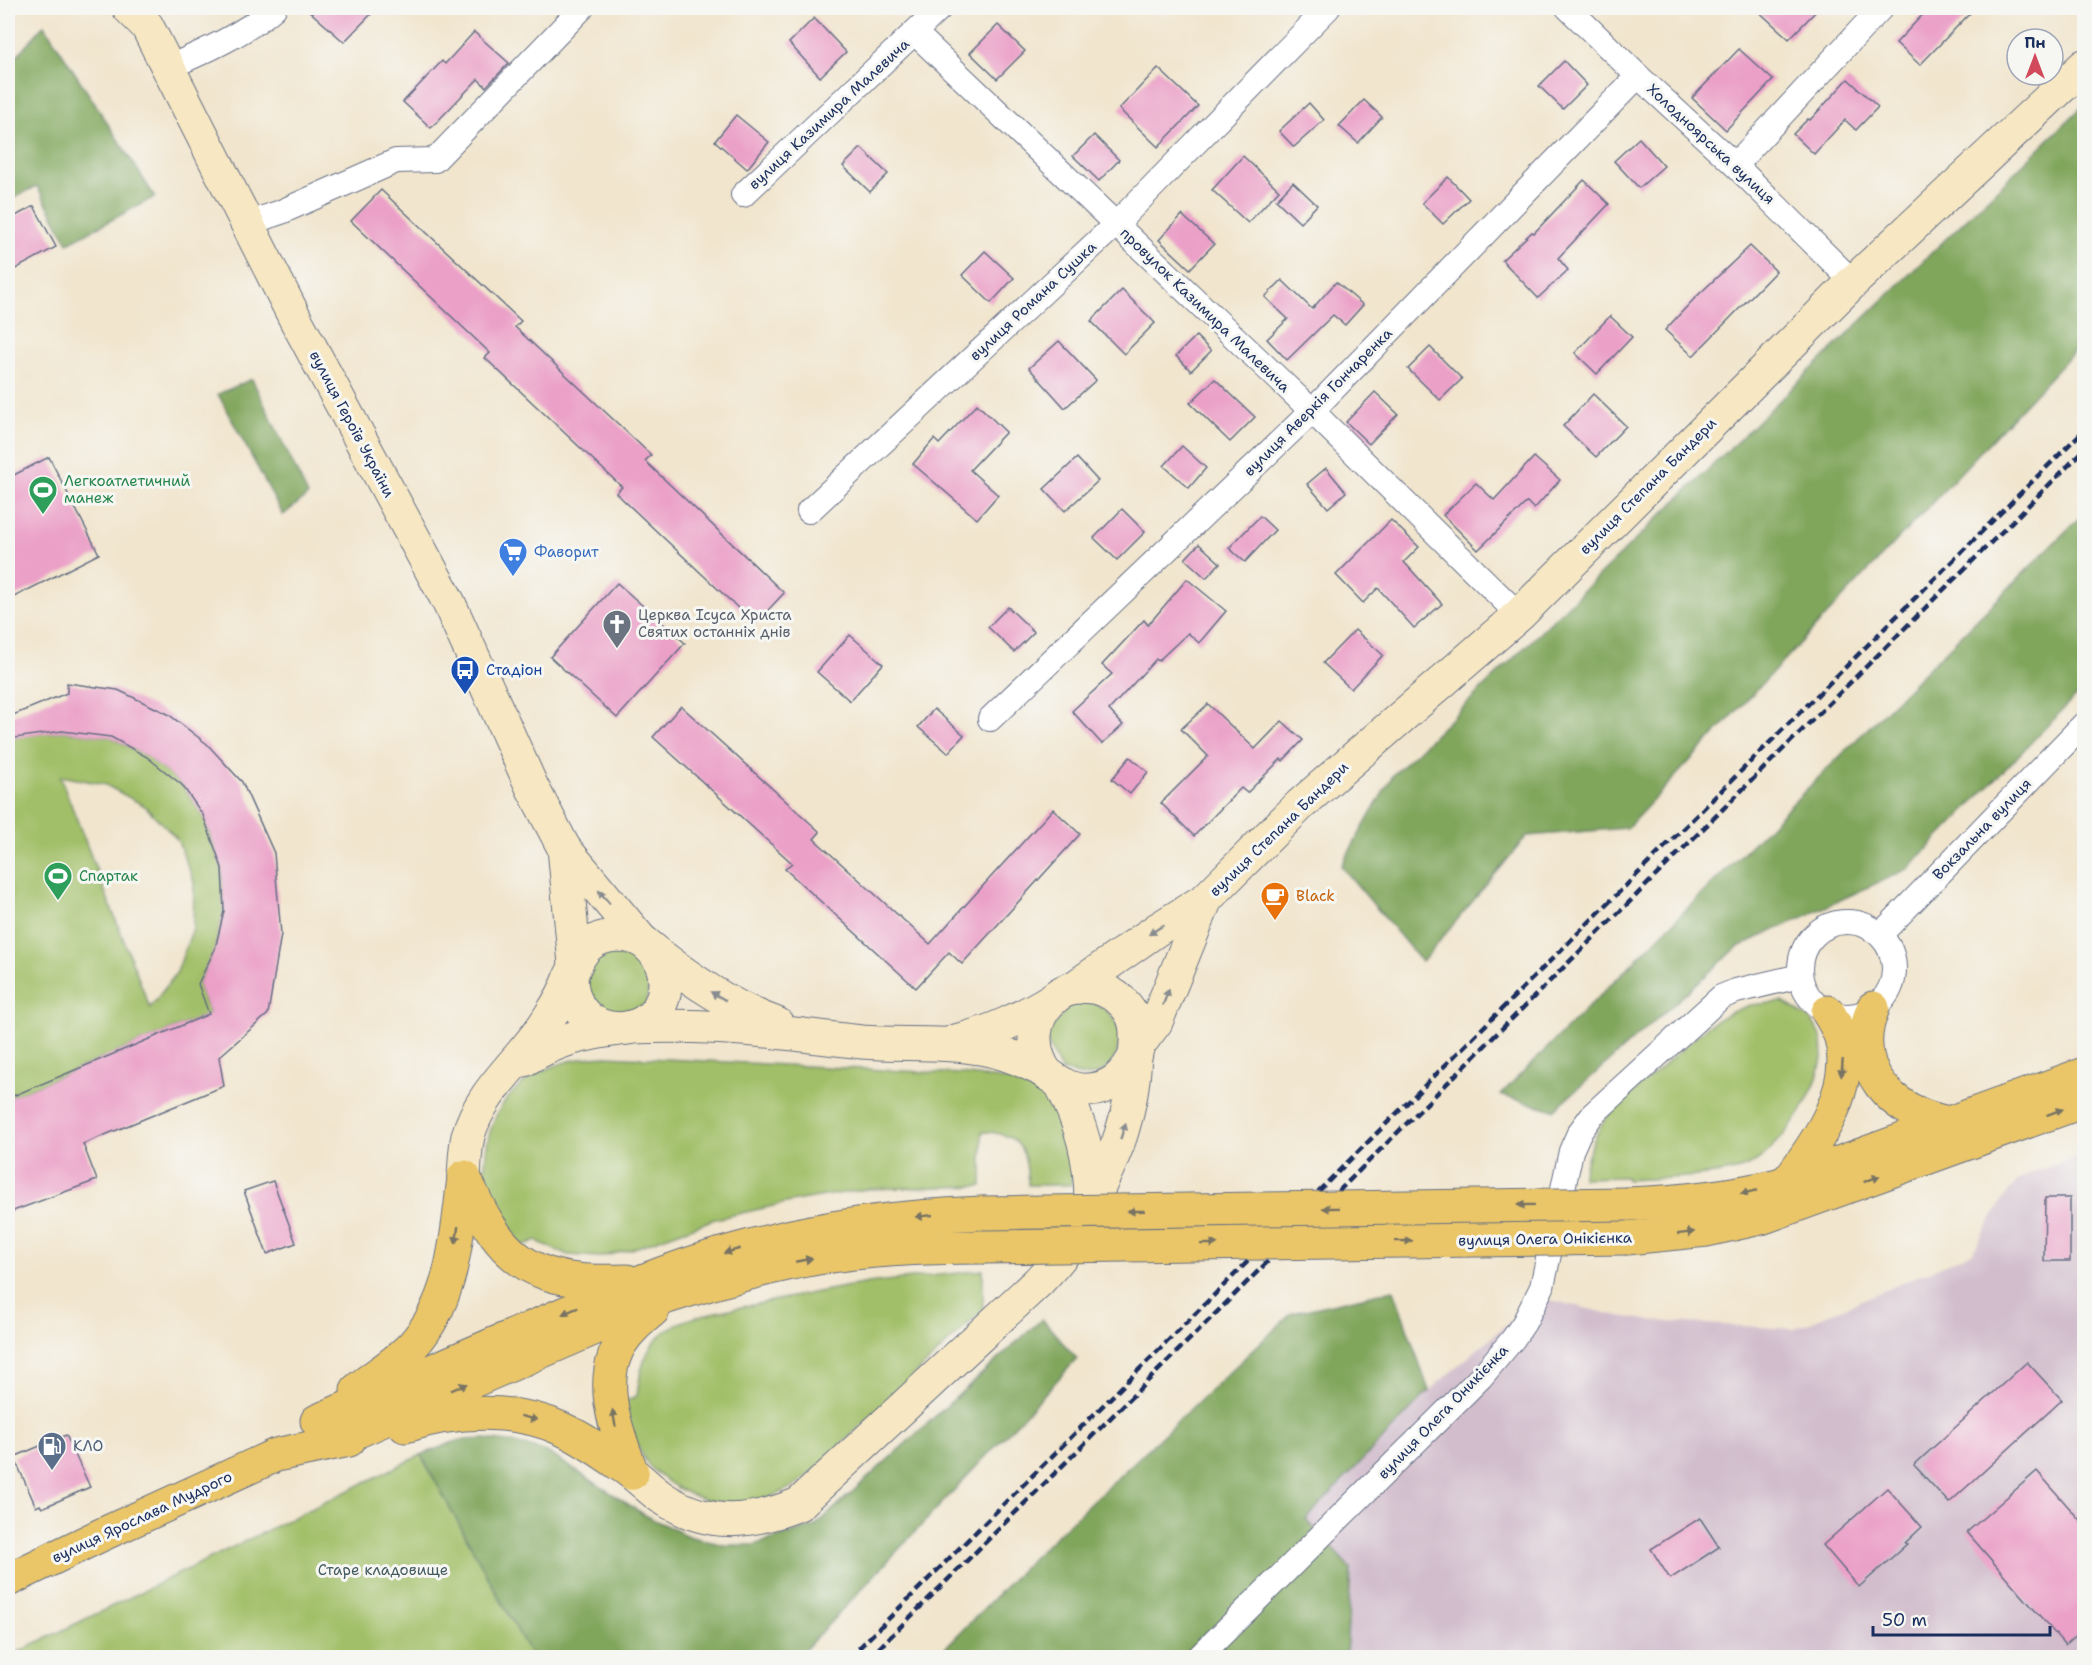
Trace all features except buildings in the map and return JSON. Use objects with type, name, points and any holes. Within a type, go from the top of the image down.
[{"type":"main road","name":"вулиця Героїв України","points":[[129,8],[147,26],[169,67],[246,224],[448,603],[532,787],[564,848],[647,945]]},
{"type":"main road","name":"вулиця Степана Бандери","points":[[938,1044],[993,1030],[1020,1018],[1062,994],[1206,899],[1300,805],[1519,615],[1853,282],[2085,66]]},
{"type":"main road","name":"вулиця Героїв України","points":[[564,848],[573,970]]},
{"type":"main road","name":"вулиця Степана Бандери","points":[[1136,1050],[1156,1022],[1206,899]]},
{"type":"main road","points":[[323,1433],[412,1346],[425,1329],[446,1289],[453,1260],[464,1176],[465,1149],[475,1117],[492,1089],[530,1046],[551,1015],[582,952],[591,943],[603,937],[616,935],[630,937],[647,945],[683,974],[718,997],[762,1019],[810,1036]]},
{"type":"main road","points":[[573,970],[574,998],[579,1009],[597,1024],[625,1028],[643,1023],[659,1005],[664,994],[665,982],[664,970],[647,945]]},
{"type":"main road","points":[[323,1433],[382,1434],[437,1418],[505,1413],[562,1428],[633,1473],[661,1497],[686,1511],[718,1520],[742,1520],[773,1515],[799,1504],[1038,1282],[1070,1243],[1105,1176],[1125,1127],[1134,1086],[1138,1034],[1135,1021],[1120,1000],[1098,988],[1062,994],[1044,1008],[1035,1029],[1036,1053],[1077,1117],[1090,1174],[1090,1203]]},
{"type":"main road","points":[[1874,1008],[1868,1021],[1866,1045],[1867,1058],[1876,1079],[1903,1106],[1929,1118],[1950,1123]]},
{"type":"main road","points":[[1787,1182],[1823,1130],[1838,1094],[1843,1053],[1841,1038],[1828,1012]]},
{"type":"main road","points":[[512,1067],[537,1051],[582,1034],[625,1028],[707,1027],[871,1042],[960,1045],[991,1050],[1023,1061],[1073,1089],[1086,1090],[1099,1089],[1111,1084],[1126,1071],[1136,1050]]},
{"type":"main road","points":[[323,1433],[655,1289],[727,1252],[802,1234],[869,1222],[943,1214],[1627,1204],[1710,1198],[1745,1193],[1787,1182],[2085,1074]]},
{"type":"main road","name":"вулиця Олега Онікієнка","points":[[655,1289],[818,1258],[908,1248],[1627,1238],[1707,1230],[1761,1218],[2085,1101]]},
{"type":"main road","points":[[464,1176],[487,1223],[504,1246],[524,1263],[549,1276],[655,1289]]},
{"type":"main road","points":[[633,1473],[614,1424],[611,1398],[612,1367],[620,1345],[655,1289]]},
{"type":"main road","name":"вулиця Ярослава Мудрого","points":[[8,1580],[323,1433]]},
{"type":"street","points":[[169,67],[203,52],[263,17],[274,8]]},
{"type":"street","points":[[246,224],[281,212],[396,161],[435,160],[582,8]]},
{"type":"street","name":"вулиця Казимира Малевича","points":[[743,195],[940,8]]},
{"type":"street","name":"вулиця Романа Сушка","points":[[809,511],[1116,224],[1328,8]]},
{"type":"street","name":"Холодноярська вулиця","points":[[1568,8],[1735,165],[1853,282]]},
{"type":"street","points":[[1735,165],[1881,8]]},
{"type":"street","name":"провулок Казимира Малевича","points":[[915,33],[1312,411],[1519,615]]},
{"type":"street","name":"вулиця Аверкія Гончаренка","points":[[990,719],[1312,411],[1638,76]]},
{"type":"street","name":"Вокзальна вулиця","points":[[1880,935],[2085,724]]},
{"type":"street","points":[[1837,922],[1852,922],[1867,926],[1880,935],[1892,954],[1894,977],[1889,991],[1874,1008],[1852,1016],[1828,1012],[1809,998],[1802,984],[1799,968],[1802,952],[1810,939],[1822,928],[1837,922]]},
{"type":"street","name":"вулиця Олега Оникієнка","points":[[1198,1658],[1481,1377],[1524,1323],[1542,1287],[1571,1151],[1579,1133],[1593,1114],[1721,997],[1736,991],[1800,976]]},
{"type":"shaded area","points":[[2084,1154],[2084,1657],[1346,1657],[1351,1569],[1306,1519],[1429,1391],[1538,1297],[1614,1315],[1652,1321],[1794,1329],[1972,1253],[2003,1199],[2017,1181],[2032,1173]]},
{"type":"green space","points":[[44,25],[155,197],[68,243],[37,186],[8,201],[8,66]]},
{"type":"green space","points":[[2084,105],[2084,341],[1627,828],[1527,836],[1422,962],[1341,866],[1393,775]]},
{"type":"green space","points":[[252,379],[308,495],[283,515],[218,394]]},
{"type":"green space","points":[[2084,513],[2084,688],[1908,869],[1738,947],[1554,1110],[1500,1095]]},
{"type":"green space","points":[[62,731],[111,737],[147,757],[182,785],[203,815],[222,868],[224,911],[215,949],[198,984],[209,1014],[8,1098],[8,741],[18,737]],"holes":[[[60,776],[104,784],[145,806],[177,839],[194,882],[193,928],[177,972],[150,1008]]]},
{"type":"green space","points":[[616,947],[650,963],[647,1004],[618,1016],[601,1010],[586,985],[591,963]]},
{"type":"green space","points":[[1093,1002],[1108,1011],[1117,1025],[1119,1045],[1116,1055],[1104,1070],[1095,1075],[1084,1076],[1061,1070],[1045,1038],[1069,1004]]},
{"type":"green space","points":[[1783,1002],[1805,1015],[1814,1024],[1820,1034],[1823,1050],[1820,1069],[1802,1110],[1774,1146],[1759,1159],[1733,1171],[1671,1178],[1627,1180],[1626,1177],[1582,1178],[1592,1144],[1610,1113],[1709,1025],[1729,1013],[1750,1005]]},
{"type":"green space","points":[[606,1056],[961,1074],[1008,1080],[1031,1089],[1050,1102],[1058,1111],[1073,1163],[1071,1185],[1028,1185],[1026,1162],[1019,1145],[1005,1135],[982,1132],[982,1186],[867,1189],[800,1200],[715,1219],[629,1250],[600,1257],[568,1255],[536,1240],[523,1246],[503,1221],[486,1188],[485,1162],[490,1130],[499,1110],[511,1094],[526,1081],[544,1070],[564,1063]]},
{"type":"green space","points":[[983,1270],[983,1310],[808,1476],[793,1486],[761,1500],[744,1503],[711,1501],[694,1496],[664,1479],[647,1463],[640,1451],[621,1403],[637,1396],[644,1360],[648,1352],[659,1337],[675,1325],[707,1314],[840,1288]]},
{"type":"green space","points":[[1394,1290],[1429,1391],[1306,1519],[1351,1569],[1346,1657],[935,1658],[1040,1551],[1292,1313]]},
{"type":"green space","points":[[1042,1319],[1077,1359],[798,1657],[532,1657],[421,1455],[459,1440],[486,1439],[516,1443],[547,1452],[648,1517],[688,1536],[724,1545],[753,1545],[815,1526]]},
{"type":"green space","name":"Старе кладовище","points":[[421,1455],[532,1657],[8,1657]]},
{"type":"railway","points":[[849,1658],[2084,430]]},
{"type":"railway","points":[[869,1658],[2084,450]]},
{"type":"place","name":"Легкоатлетичний манеж","points":[[43,516]]},
{"type":"place","name":"Фаворит","points":[[513,578]]},
{"type":"place","name":"Церква Ісуса Христа Святих останніх днів","points":[[617,650]]},
{"type":"place","name":"Стадіон","points":[[465,696]]},
{"type":"place","name":"Спартак","points":[[58,902]]},
{"type":"place","name":"Black","points":[[1275,922]]},
{"type":"place","name":"КЛО","points":[[52,1472]]}]
